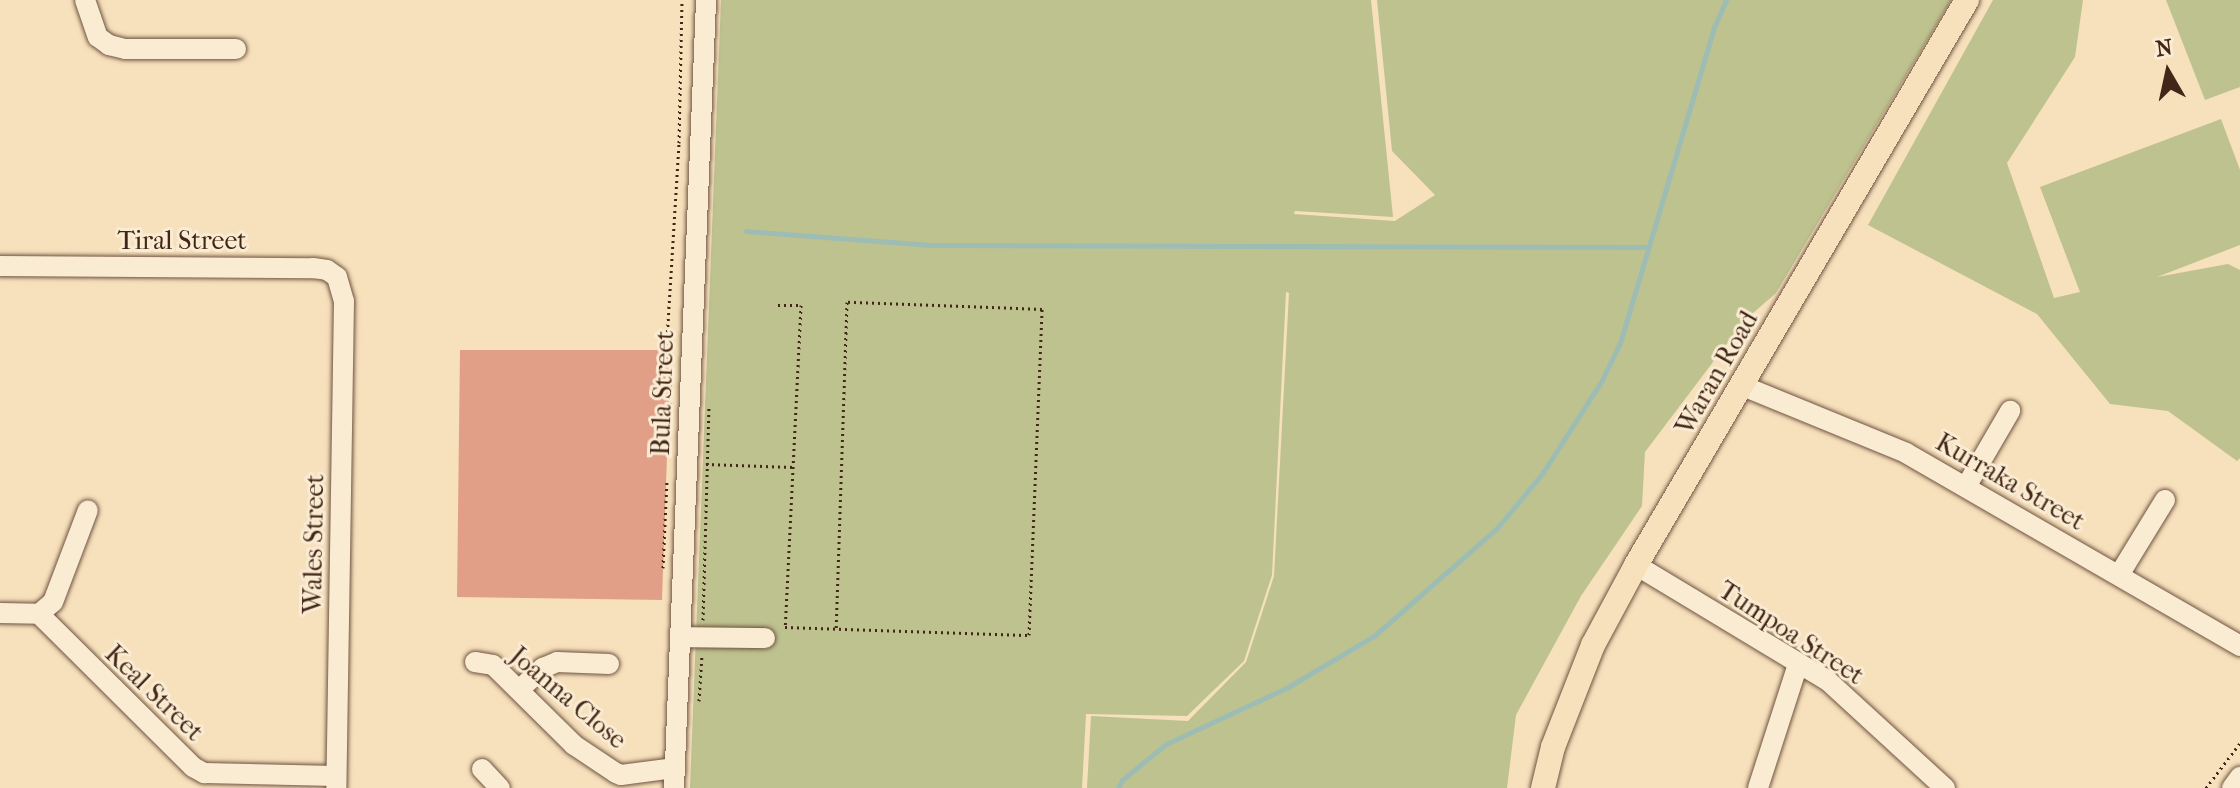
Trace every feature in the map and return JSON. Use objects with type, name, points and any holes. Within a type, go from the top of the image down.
[{"type":"main road","name":"Waran Road","points":[[1543,788],[1553,747],[1593,645],[1636,565],[1967,0]]},
{"type":"street","points":[[85,0],[98,37],[109,45],[125,49],[236,49]]},
{"type":"street","name":"Bula Street","points":[[674,778],[706,0]]},
{"type":"street","name":"Tiral Street","points":[[0,266],[313,268],[327,270],[337,277],[344,301]]},
{"type":"street","name":"Wales Street","points":[[336,782],[344,301]]},
{"type":"street","name":"Kurraka Street","points":[[1743,386],[1906,453],[1967,485],[2240,646]]},
{"type":"street","points":[[1967,485],[2010,411]]},
{"type":"street","points":[[2119,575],[2165,500]]},
{"type":"street","points":[[0,613],[39,614],[53,602],[88,510]]},
{"type":"street","name":"Tumpoa Street","points":[[1636,565],[1847,695],[1945,788]]},
{"type":"street","name":"Keal Street","points":[[39,614],[193,767],[204,773],[336,782]]},
{"type":"street","points":[[681,637],[704,631],[765,638]]},
{"type":"street","name":"Joanna Close","points":[[475,662],[493,665],[614,781],[674,778]]},
{"type":"street","points":[[519,690],[543,668],[557,662],[609,664]]},
{"type":"street","points":[[1758,788],[1798,664]]},
{"type":"street","points":[[482,769],[500,788]]},
{"type":"street","points":[[2232,788],[2240,777]]},
{"type":"path","points":[[669,430],[671,370],[666,356],[679,143],[682,0]]},
{"type":"path","points":[[778,305],[801,305],[785,627],[836,629],[1029,635],[1042,309],[847,302],[836,629]]},
{"type":"path","points":[[699,701],[704,631],[710,402]]},
{"type":"path","points":[[687,464],[794,467]]},
{"type":"path","points":[[663,571],[667,474]]},
{"type":"path","points":[[2206,788],[2240,743]]},
{"type":"green space","points":[[721,0],[1371,0],[1393,217],[1295,211],[1294,214],[1395,221],[1435,195],[1392,151],[1377,0],[1951,0],[1776,293],[1744,321],[1645,452],[1642,506],[1581,596],[1516,715],[1507,788],[1087,788],[1091,716],[1188,721],[1246,662],[1274,576],[1289,293],[1286,292],[1272,575],[1244,661],[1187,716],[1086,714],[1082,788],[690,788]]},
{"type":"green space","points":[[1993,0],[2083,0],[2075,57],[2007,163],[2054,298],[2080,292],[2040,187],[2221,119],[2240,170],[2240,245],[2157,277],[2228,264],[2240,270],[2240,458],[2237,461],[2168,411],[2110,404],[2037,314],[1868,225]]},
{"type":"green space","points":[[2166,0],[2240,0],[2240,87],[2205,100]]},
{"type":"building","points":[[460,350],[657,350],[670,370],[662,600],[457,597]]},
{"type":"waterway","points":[[1118,788],[1122,780],[1166,744],[1288,687],[1374,636],[1497,528],[1542,474],[1602,380],[1620,343],[1715,25],[1726,0]]},
{"type":"waterway","points":[[746,231],[934,245],[1648,247]]}]
